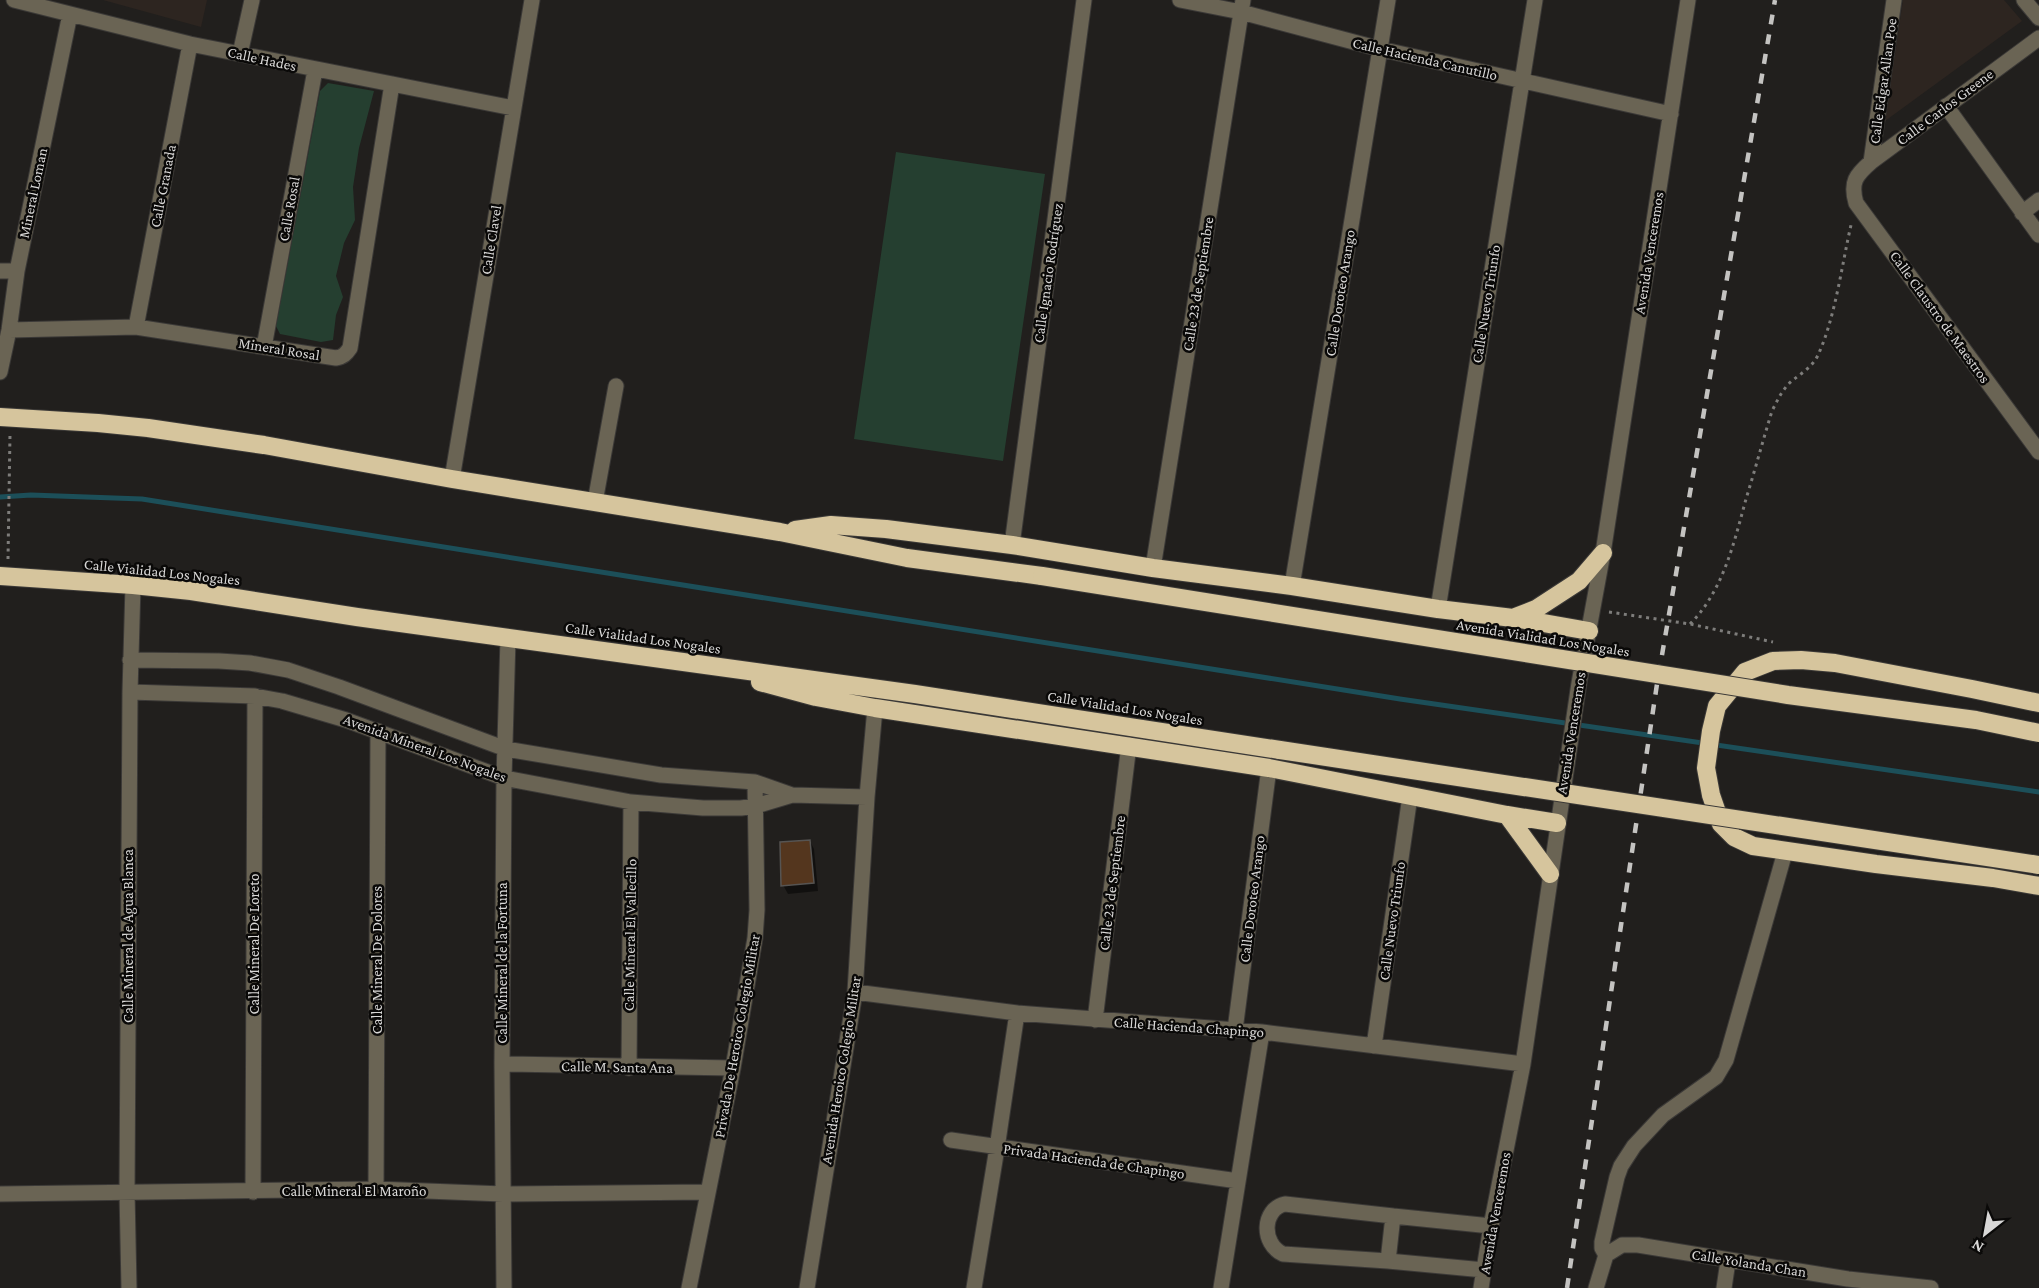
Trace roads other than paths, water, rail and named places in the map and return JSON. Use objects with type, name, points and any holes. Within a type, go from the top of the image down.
[{"type":"highway","points":[[5,424],[98,423],[148,428],[264,445],[452,479],[780,532],[831,525],[860,526],[1012,545],[1153,568],[1513,618],[1588,631]]},
{"type":"highway","name":"Avenida Vialidad Los Nogales","points":[[780,532],[907,558],[1042,576],[1788,695],[1976,720],[2039,733]]},
{"type":"highway","points":[[1513,618],[1536,609],[1579,581],[1603,553]]},
{"type":"highway","name":"Calle Vialidad Los Nogales","points":[[0,576],[191,591],[508,638],[915,694],[2039,865]]},
{"type":"highway","points":[[2039,704],[1949,684],[1835,663],[1801,660],[1773,661],[1744,672],[1716,706],[1706,768],[1710,795],[1721,824],[1734,837],[1753,846],[2039,886]]},
{"type":"highway","points":[[700,664],[816,697],[875,708],[1269,768],[1557,823]]},
{"type":"highway","points":[[1507,814],[1550,874]]},
{"type":"street","name":"Calle Hades","points":[[14,0],[190,44],[513,108]]},
{"type":"street","points":[[240,54],[252,0]]},
{"type":"street","name":"Calle Clavel","points":[[452,479],[532,0]]},
{"type":"street","name":"Calle Ignacio Rodríguez","points":[[1012,545],[1084,0]]},
{"type":"street","name":"Calle Hacienda Canutillo","points":[[1180,0],[1242,6],[1380,49],[1671,114]]},
{"type":"street","name":"Calle Doroteo Arango","points":[[1292,586],[1388,0]]},
{"type":"street","name":"Calle Nuevo Triunfo","points":[[1438,609],[1535,0]]},
{"type":"street","name":"Avenida Venceremos","points":[[1482,1288],[1491,1226],[1522,1064],[1578,683],[1603,553],[1688,0]]},
{"type":"street","name":"Calle Edgar Allan Poe","points":[[1871,162],[1894,0]]},
{"type":"street","points":[[2024,0],[2039,18]]},
{"type":"street","name":"Calle 23 de Septiembre","points":[[1153,568],[1242,6]]},
{"type":"street","name":"Mineral Loman","points":[[0,372],[9,330],[17,271],[70,14]]},
{"type":"street","name":"Calle Carlos Greene","points":[[1856,203],[1853,191],[1860,171],[2039,38]]},
{"type":"street","name":"Calle Granada","points":[[135,327],[190,44]]},
{"type":"street","name":"Calle Rosal","points":[[264,347],[315,70]]},
{"type":"street","name":"Mineral Rosal","points":[[9,330],[135,327],[336,358],[346,354],[350,348],[392,84]]},
{"type":"street","points":[[1946,106],[2039,236]]},
{"type":"street","points":[[2022,213],[2039,200]]},
{"type":"street","name":"Calle Claustro de Maestros","points":[[1856,203],[2039,451]]},
{"type":"street","points":[[0,271],[17,271]]},
{"type":"street","points":[[596,502],[616,386]]},
{"type":"street","name":"Calle Mineral de Agua Blanca","points":[[129,1288],[127,1192],[130,660],[133,585]]},
{"type":"street","name":"Calle Mineral de la Fortuna","points":[[504,1288],[502,1064],[504,778],[508,638]]},
{"type":"street","points":[[130,660],[219,661],[250,663],[288,670],[506,749],[661,775],[755,782],[792,795],[867,797]]},
{"type":"street","name":"Avenida Mineral Los Nogales","points":[[130,692],[255,696],[311,709],[378,731],[504,778],[632,802],[703,808],[741,808],[792,795]]},
{"type":"street","name":"Calle Mineral De Loreto","points":[[253,1192],[255,696]]},
{"type":"street","name":"Avenida Heroico Colegio Militar","points":[[807,1288],[855,992],[875,708]]},
{"type":"street","name":"Calle Mineral De Dolores","points":[[376,1189],[378,731]]},
{"type":"street","name":"Calle 23 de Septiembre","points":[[1095,1020],[1129,745]]},
{"type":"street","name":"Calle Doroteo Arango","points":[[1235,1030],[1269,768]]},
{"type":"street","name":"Privada De Heroico Colegio Militar","points":[[689,1288],[733,1068],[756,928],[755,782]]},
{"type":"street","name":"Calle Nuevo Triunfo","points":[[1374,1046],[1410,796]]},
{"type":"street","name":"Calle Mineral El Vallecillo","points":[[628,1068],[632,802]]},
{"type":"street","points":[[1596,1288],[1606,1255],[1602,1242],[1621,1166],[1634,1146],[1663,1115],[1716,1077],[1726,1060],[1785,852]]},
{"type":"street","name":"Calle Hacienda Chapingo","points":[[855,992],[1017,1013],[1262,1032],[1522,1064]]},
{"type":"street","points":[[977,1288],[1017,1013]]},
{"type":"street","points":[[1221,1288],[1262,1032]]},
{"type":"street","name":"Calle M. Santa Ana","points":[[502,1064],[628,1068],[733,1068]]},
{"type":"street","name":"Privada Hacienda de Chapingo","points":[[951,1140],[1238,1181]]},
{"type":"street","name":"Calle Mineral El Maroño","points":[[0,1194],[376,1189],[503,1194],[708,1192]]},
{"type":"street","points":[[1484,1270],[1388,1260],[1283,1254],[1270,1244],[1268,1222],[1272,1210],[1285,1203],[1491,1226]]},
{"type":"street","points":[[1388,1260],[1393,1216]]},
{"type":"street","name":"Calle Yolanda Chan","points":[[1606,1255],[1622,1245],[1638,1245],[1847,1283],[1931,1288]]},
{"type":"street","points":[[1724,1288],[1728,1261]]},
{"type":"waterway","points":[[0,497],[31,495],[142,499],[1400,699],[2039,792]]},
{"type":"railway","points":[[1567,1288],[1657,684],[1775,0]]}]
